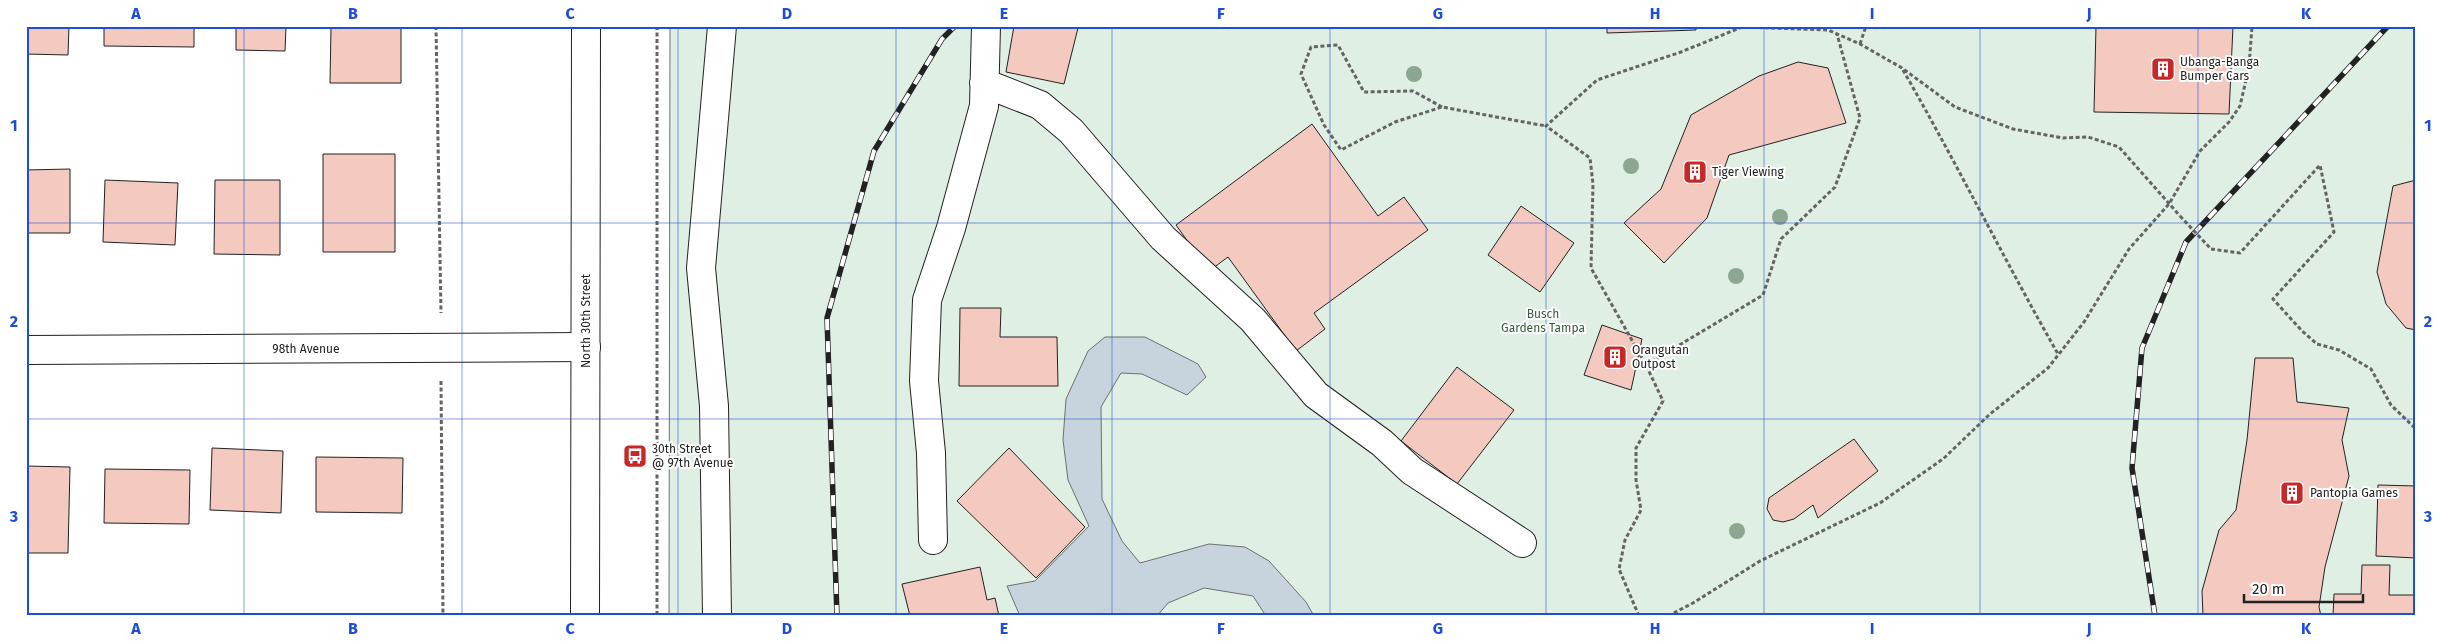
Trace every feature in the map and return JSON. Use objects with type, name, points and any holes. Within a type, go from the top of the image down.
[{"type":"main road","name":"North 30th Street","points":[[586,26],[586,616]]},
{"type":"main road","points":[[717,616],[714,406],[701,268],[722,26]]},
{"type":"main road","points":[[933,540],[930,452],[924,381],[927,300],[951,228],[984,106],[986,26]]},
{"type":"main road","points":[[984,83],[1040,104],[1072,131],[1163,238],[1253,320],[1316,394],[1382,443],[1412,471],[1522,543]]},
{"type":"main road","name":"98th Avenue","points":[[26,350],[586,347]]},
{"type":"path","points":[[436,26],[443,616]]},
{"type":"path","points":[[657,26],[657,616]]},
{"type":"path","points":[[1860,44],[1866,26]]},
{"type":"path","points":[[1668,616],[1693,603],[1760,561],[1880,503],[1943,459],[1990,414],[2048,368],[2084,322],[2129,249],[2169,204],[2200,151],[2229,122],[2240,106],[2249,67],[2252,26]]},
{"type":"path","points":[[1546,126],[1597,80],[1681,52],[1742,27],[1828,30],[1860,44],[1902,68],[1955,106],[2013,129],[2063,138],[2088,137],[2119,147],[2211,249],[2240,253],[2284,207],[2320,165],[2334,232],[2273,299],[2302,331],[2317,344],[2339,350],[2371,369],[2391,405],[2416,429]]},
{"type":"path","points":[[1646,365],[1763,295],[1781,239],[1835,187],[1860,118],[1837,34]]},
{"type":"path","points":[[1442,107],[1396,122],[1341,150],[1324,125],[1301,74],[1311,47],[1338,45],[1364,92],[1413,91],[1442,107],[1546,126],[1590,158],[1592,184],[1591,268],[1646,365],[1663,401],[1636,448],[1636,480],[1641,510],[1625,540],[1619,569],[1639,616]]},
{"type":"path","points":[[1902,68],[2058,354]]},
{"type":"green space","name":"Busch Gardens Tampa","points":[[670,26],[2416,26],[2416,616],[669,616]]},
{"type":"shaded area","points":[[1105,337],[1145,337],[1198,364],[1206,377],[1187,395],[1142,374],[1121,373],[1101,407],[1102,499],[1122,541],[1140,563],[1209,544],[1245,547],[1269,561],[1306,602],[1314,616],[1266,616],[1253,596],[1204,588],[1168,603],[1157,616],[1020,616],[1007,586],[1035,581],[1089,526],[1068,480],[1063,440],[1066,399],[1088,351]]},
{"type":"building","points":[[26,26],[69,26],[68,55],[26,54]]},
{"type":"building","points":[[104,26],[194,26],[194,47],[104,46]]},
{"type":"building","points":[[236,26],[286,26],[285,51],[236,50]]},
{"type":"building","points":[[331,26],[401,26],[401,83],[330,83]]},
{"type":"building","points":[[1014,26],[1083,26],[1078,28],[1064,84],[1006,72]]},
{"type":"building","points":[[1607,26],[1696,26],[1696,30],[1607,33]]},
{"type":"building","name":"Ubanga-Banga Bumper Cars","points":[[2096,26],[2233,26],[2229,114],[2094,112]]},
{"type":"building","name":"Tiger Viewing","points":[[1798,62],[1828,68],[1846,123],[1729,155],[1707,218],[1664,263],[1624,223],[1661,189],[1691,115],[1759,76]]},
{"type":"building","points":[[1312,124],[1378,216],[1404,197],[1428,230],[1314,313],[1325,329],[1296,351],[1228,257],[1209,271],[1176,225]]},
{"type":"building","points":[[323,154],[395,154],[395,252],[323,252]]},
{"type":"building","points":[[70,169],[70,233],[26,233],[26,170]]},
{"type":"building","points":[[105,180],[178,183],[175,245],[103,242]]},
{"type":"building","points":[[215,180],[280,180],[280,255],[214,254]]},
{"type":"building","points":[[2416,180],[2416,330],[2406,328],[2386,304],[2377,272],[2393,186]]},
{"type":"building","points":[[1521,206],[1574,243],[1540,292],[1488,255]]},
{"type":"building","points":[[960,308],[1001,308],[1000,337],[1057,337],[1058,386],[959,386]]},
{"type":"building","name":"Orangutan Outpost","points":[[1602,325],[1642,339],[1631,390],[1584,375]]},
{"type":"building","name":"Pantopia Games","points":[[2255,358],[2293,358],[2297,402],[2349,408],[2342,440],[2349,476],[2325,567],[2319,607],[2321,616],[2203,616],[2202,591],[2219,530],[2236,510],[2247,440]]},
{"type":"building","points":[[1457,367],[1514,410],[1457,484],[1401,441]]},
{"type":"building","points":[[1854,439],[1878,471],[1818,518],[1813,505],[1794,519],[1783,522],[1773,520],[1767,509],[1769,498]]},
{"type":"building","points":[[212,448],[283,451],[281,513],[210,510]]},
{"type":"building","points":[[1009,448],[1085,527],[1036,578],[957,501]]},
{"type":"building","points":[[316,457],[403,458],[402,513],[316,512]]},
{"type":"building","points":[[26,466],[70,467],[68,553],[26,553]]},
{"type":"building","points":[[105,469],[190,470],[189,524],[104,523]]},
{"type":"building","points":[[2378,485],[2416,486],[2416,558],[2376,556]]},
{"type":"building","points":[[2362,565],[2390,565],[2389,595],[2416,595],[2416,616],[2333,616],[2334,594],[2361,594]]},
{"type":"building","points":[[980,567],[987,600],[995,598],[999,616],[910,616],[902,584]]},
{"type":"railway","points":[[837,616],[827,318],[874,151],[942,39],[955,26]]},
{"type":"railway","points":[[2155,616],[2132,468],[2142,348],[2186,242],[2388,26]]},
{"type":"place","name":"Ubanga-Banga Bumper Cars","points":[[2163,69]]},
{"type":"place","name":"Tiger Viewing","points":[[1695,172]]},
{"type":"place","name":"Orangutan Outpost","points":[[1615,357]]},
{"type":"place","name":"30th Street @ 97th Avenue","points":[[635,456]]},
{"type":"place","name":"Pantopia Games","points":[[2292,493]]}]
